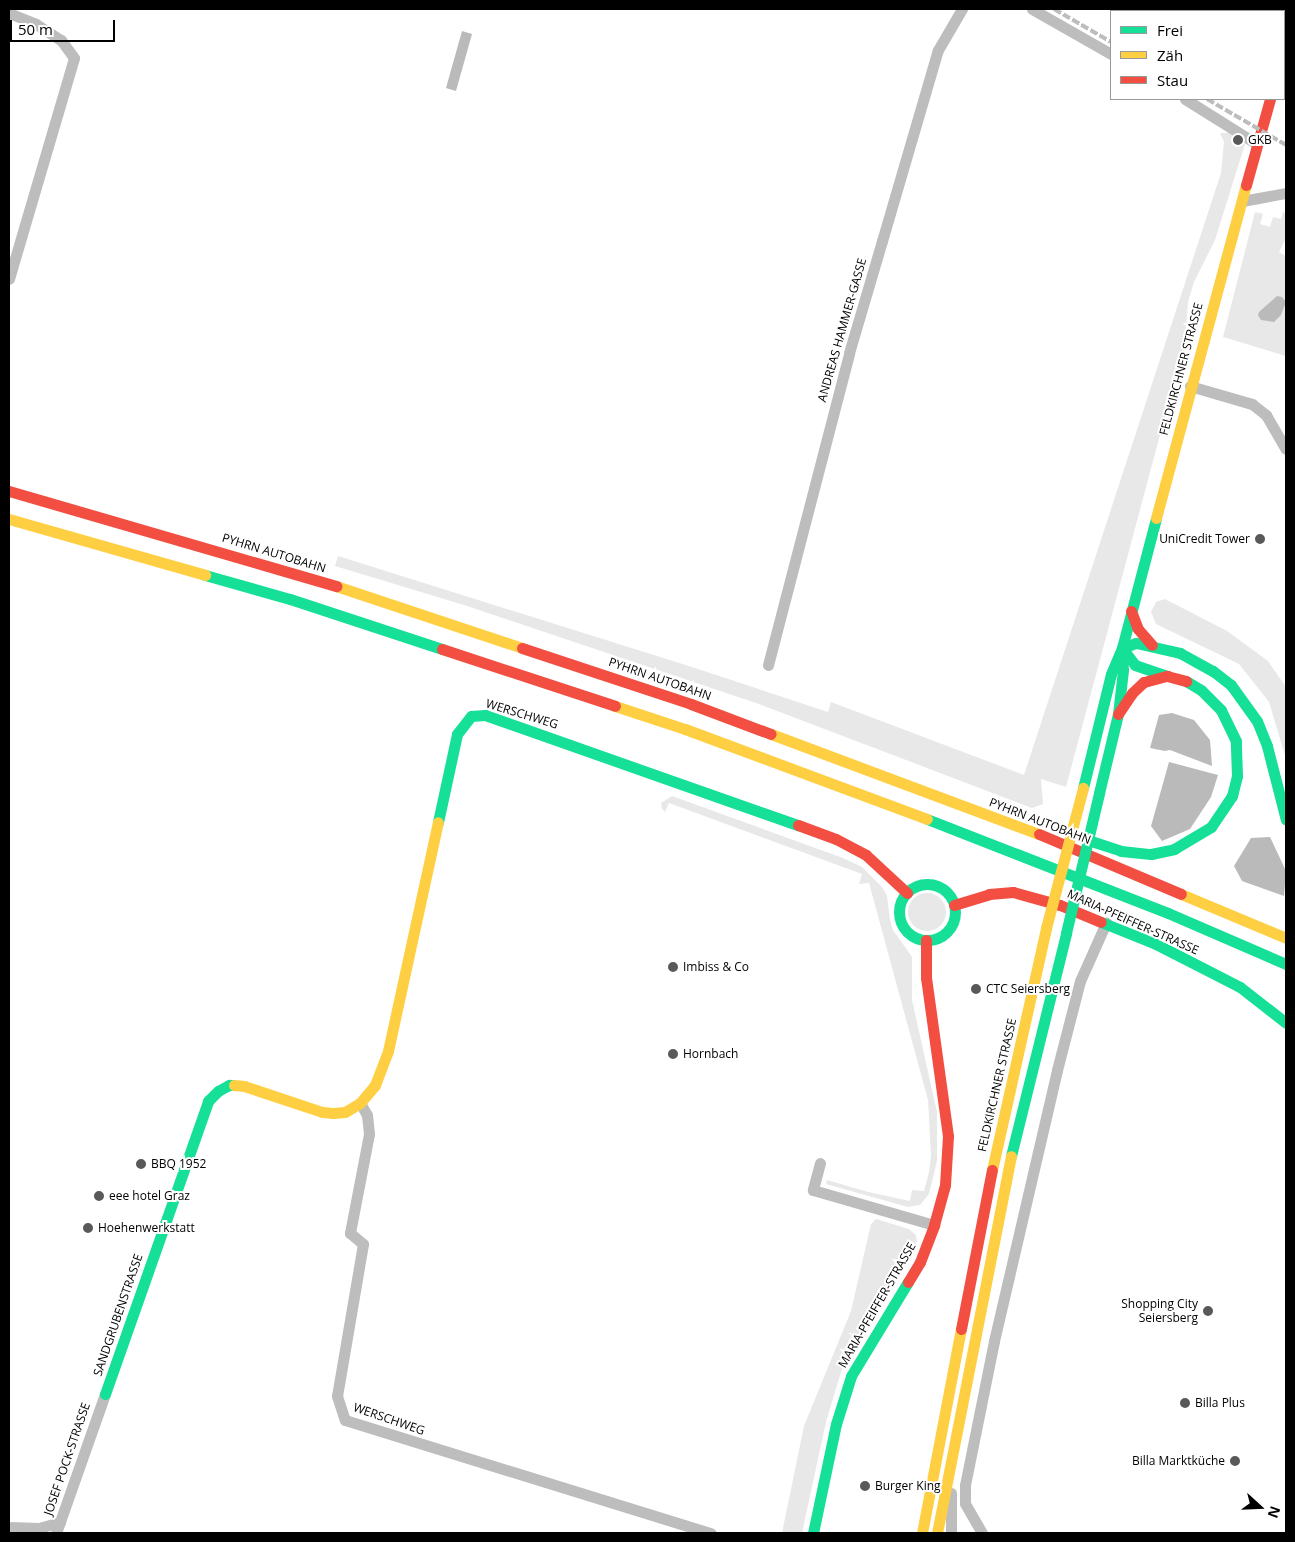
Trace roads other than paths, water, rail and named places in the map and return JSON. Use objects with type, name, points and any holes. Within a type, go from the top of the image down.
[{"type":"main road","name":"FELDKIRCHNER STRASSE","points":[[922,1533],[983,1210],[1046,928],[1111,674],[1122,648],[1190,386],[1270,100]]},
{"type":"main road","name":"PYHRN AUTOBAHN","points":[[9,491],[296,574],[691,704],[1040,835],[1286,938]]},
{"type":"main road","points":[[9,519],[290,599],[684,728],[1032,859],[1168,913],[1286,964]]},
{"type":"main road","points":[[1131,611],[1138,629],[1152,644]]},
{"type":"main road","points":[[1040,835],[1066,833],[1121,851],[1151,854],[1174,849],[1211,827],[1232,796],[1237,776],[1236,741],[1221,710],[1212,700],[1187,681],[1135,665],[1122,648],[1136,643],[1152,644],[1180,653],[1213,671],[1242,699],[1257,721],[1267,746],[1286,820]]},
{"type":"main road","name":"FELDKIRCHNER STRASSE","points":[[937,1533],[1014,1140],[1066,934],[1118,714],[1123,670],[1122,648]]},
{"type":"main road","points":[[1118,714],[1132,693],[1144,682],[1167,676]]},
{"type":"main road","name":"WERSCHWEG","points":[[229,1085],[258,1089],[322,1112],[344,1112],[360,1103],[375,1085],[388,1051],[451,755],[458,734],[471,716],[485,715],[521,726],[836,839],[866,855],[907,893]]},
{"type":"main road","points":[[918,886],[936,886],[948,894],[954,905],[953,920],[948,930],[936,938],[926,940],[911,935],[901,923],[900,907],[907,893],[918,886]]},
{"type":"main road","name":"MARIA-PFEIFFER-STRASSE","points":[[954,905],[988,894],[1013,892],[1031,895],[1156,944],[1240,987],[1286,1023]]},
{"type":"main road","name":"MARIA-PFEIFFER-STRASSE","points":[[813,1533],[836,1424],[851,1376],[870,1341],[914,1274],[934,1225],[947,1172],[948,1136],[926,978],[926,940]]},
{"type":"main road","name":"SANDGRUBENSTRASSE","points":[[105,1394],[208,1101],[218,1091],[229,1085]]},
{"type":"street","name":"ANDREAS HAMMER-GASSE","points":[[768,665],[849,353],[938,50],[962,9]]},
{"type":"street","points":[[1032,9],[1110,53]]},
{"type":"street","points":[[9,14],[36,24],[61,40],[74,58],[9,279]]},
{"type":"street","points":[[1188,100],[1257,144]]},
{"type":"street","points":[[1242,201],[1286,193]]},
{"type":"street","points":[[1190,386],[1252,404],[1266,415],[1286,449]]},
{"type":"street","points":[[982,1533],[965,1503],[965,1485],[994,1341],[1057,1070],[1080,981],[1106,923]]},
{"type":"street","name":"WERSCHWEG","points":[[360,1103],[367,1115],[369,1134],[350,1233],[363,1244],[337,1396],[344,1420],[711,1533]]},
{"type":"street","points":[[820,1163],[813,1190],[934,1225]]},
{"type":"street","name":"JOSEF POCK-STRASSE","points":[[58,1528],[105,1394]]},
{"type":"street","points":[[951,1533],[953,1459]]},
{"type":"street","points":[[9,1527],[58,1528]]},
{"type":"railway","points":[[1054,9],[1110,41]]},
{"type":"railway","points":[[1209,100],[1286,145]]},
{"type":"place","name":"GKB","points":[[1238,140]]},
{"type":"place","name":"UniCredit Tower","points":[[1260,539]]},
{"type":"place","name":"Imbiss & Co","points":[[673,967]]},
{"type":"place","name":"CTC Seiersberg","points":[[976,989]]},
{"type":"place","name":"Hornbach","points":[[673,1054]]},
{"type":"place","name":"BBQ 1952","points":[[141,1164]]},
{"type":"place","name":"eee hotel Graz","points":[[99,1196]]},
{"type":"place","name":"Hoehenwerkstatt","points":[[88,1228]]},
{"type":"place","name":"Shopping City Seiersberg","points":[[1208,1311]]},
{"type":"place","name":"Billa Plus","points":[[1185,1403]]},
{"type":"place","name":"Billa Marktküche","points":[[1235,1461]]},
{"type":"place","name":"Burger King","points":[[865,1486]]}]
